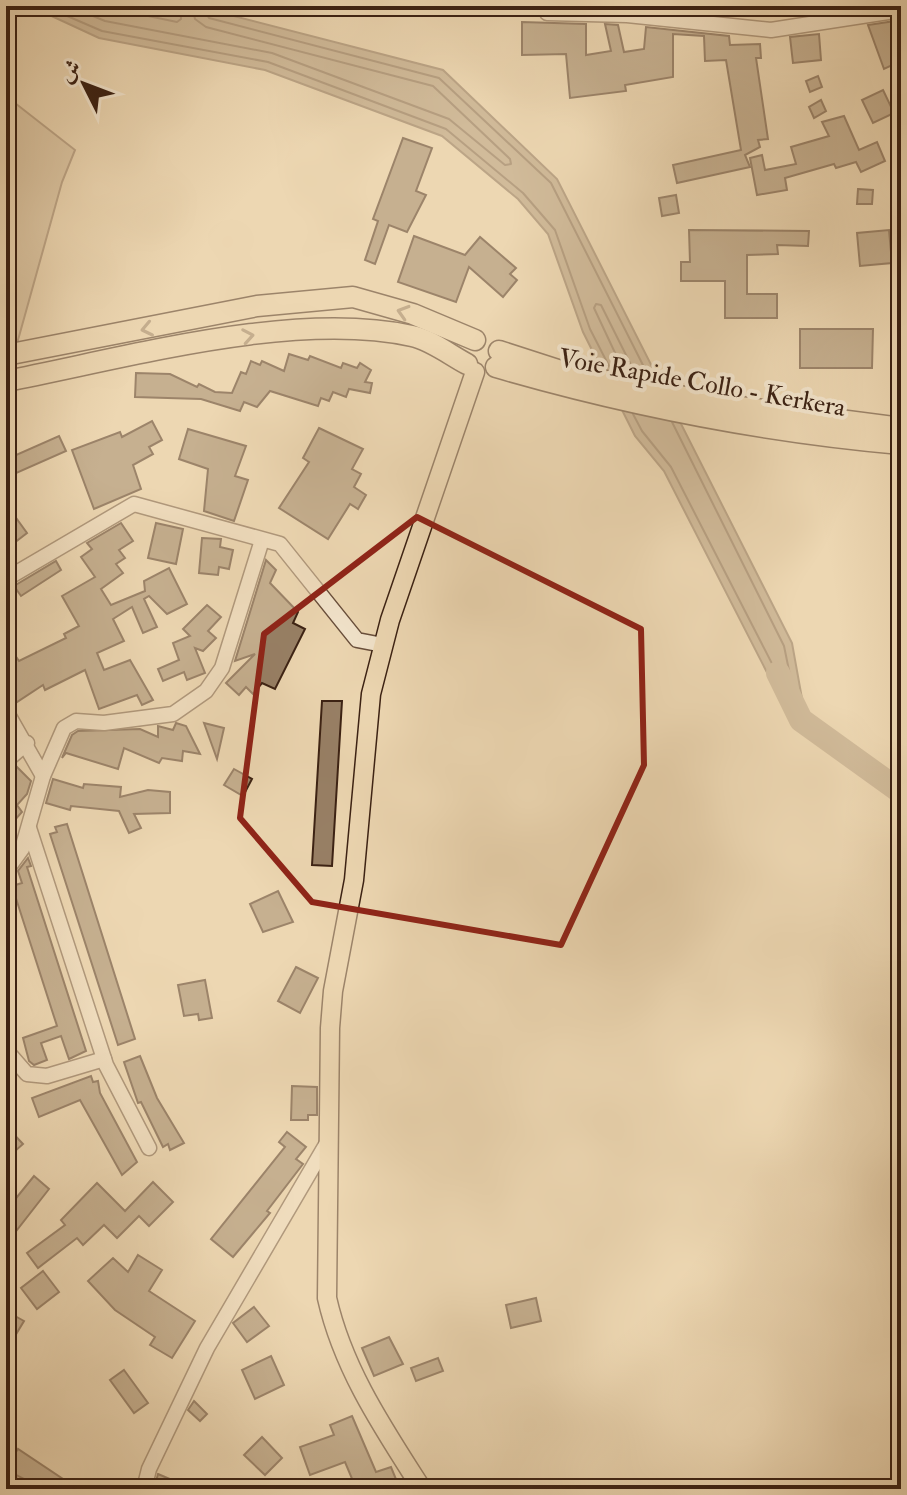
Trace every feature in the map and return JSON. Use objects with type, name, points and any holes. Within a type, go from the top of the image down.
[{"type":"highway","points":[[6,355],[257,306],[353,297],[413,314],[475,340],[492,341],[497,359],[486,373],[415,337],[349,328],[260,333],[6,381]]},
{"type":"highway","points":[[471,368],[467,347],[475,340]]},
{"type":"highway","name":"Voie Rapide Collo - Kerkera","points":[[497,359],[566,380],[901,444]]},
{"type":"highway","name":"Voie Rapide Collo - Kerkera","points":[[722,412],[901,428]]},
{"type":"main road","points":[[422,1489],[354,1378],[334,1330],[327,1298],[327,1143],[333,991],[354,880],[371,694],[383,645],[471,368]]},
{"type":"street","points":[[547,13],[627,15],[771,30],[901,10]]},
{"type":"street","points":[[6,579],[134,504],[280,544],[357,640],[383,645]]},
{"type":"street","points":[[6,871],[22,849],[43,776],[64,728],[76,721],[104,723],[173,714],[206,691],[222,668],[262,540]]},
{"type":"street","points":[[6,711],[27,743],[43,776]]},
{"type":"street","points":[[6,761],[27,743]]},
{"type":"street","points":[[29,827],[104,1059],[149,1148]]},
{"type":"street","points":[[6,1050],[27,1074],[47,1076],[104,1059]]},
{"type":"street","points":[[144,1489],[149,1469],[207,1348],[327,1143]]},
{"type":"street","points":[[6,1480],[21,1489]]},
{"type":"highlighted area","points":[[417,517],[641,629],[644,765],[561,945],[312,902],[240,818],[264,634]]},
{"type":"shaded area","points":[[6,96],[75,150],[62,182],[18,340],[6,340]]},
{"type":"water","points":[[30,6],[195,6],[443,70],[557,179],[792,643],[803,704],[779,696],[664,471],[635,436],[583,332],[548,234],[518,199],[442,136],[265,70],[99,38]]},
{"type":"building","points":[[895,21],[901,61],[884,69],[868,25]]},
{"type":"building","points":[[522,22],[586,24],[586,55],[611,51],[605,24],[618,25],[624,52],[644,49],[646,27],[729,36],[730,45],[760,44],[761,58],[756,58],[768,139],[758,140],[760,147],[745,155],[750,167],[677,183],[673,165],[741,150],[726,60],[705,61],[704,36],[673,34],[673,77],[625,85],[626,91],[570,98],[566,54],[522,55]]},
{"type":"building","points":[[819,34],[821,60],[793,63],[790,37]]},
{"type":"building","points":[[818,76],[822,87],[810,92],[806,81]]},
{"type":"building","points":[[883,90],[894,113],[873,123],[862,100]]},
{"type":"building","points":[[821,100],[826,111],[814,118],[809,107]]},
{"type":"building","points":[[844,116],[859,150],[877,142],[885,161],[861,172],[856,162],[836,168],[834,164],[785,178],[787,190],[757,195],[750,158],[762,155],[765,170],[796,164],[791,147],[829,136],[822,122]]},
{"type":"building","points":[[403,138],[432,148],[416,191],[426,195],[407,232],[389,225],[375,264],[365,260],[378,221],[373,219]]},
{"type":"building","points":[[858,189],[873,190],[872,204],[857,204]]},
{"type":"building","points":[[676,195],[679,213],[662,216],[659,198]]},
{"type":"building","points":[[689,230],[809,231],[808,246],[777,245],[778,254],[747,255],[747,294],[777,294],[777,318],[725,318],[725,281],[681,281],[681,262],[690,262]]},
{"type":"building","points":[[889,230],[892,263],[860,266],[857,233]]},
{"type":"building","points":[[414,236],[465,255],[480,237],[516,268],[510,274],[517,280],[503,297],[469,267],[456,302],[398,282]]},
{"type":"building","points":[[800,329],[873,329],[872,368],[800,368]]},
{"type":"building","points":[[289,354],[308,360],[310,356],[341,368],[343,363],[357,368],[360,363],[371,370],[365,382],[372,383],[370,393],[349,389],[346,397],[333,392],[329,401],[321,398],[318,406],[270,391],[257,407],[244,402],[240,411],[201,399],[135,397],[136,373],[170,374],[197,387],[199,384],[215,392],[232,393],[241,372],[246,374],[251,361],[260,365],[262,361],[284,371]]},
{"type":"building","points":[[152,421],[162,440],[149,447],[153,454],[133,465],[141,489],[94,509],[72,450],[120,432],[122,437]]},
{"type":"building","points":[[319,428],[363,449],[352,469],[361,474],[354,487],[366,495],[358,509],[350,504],[328,539],[279,508],[309,462],[303,458]]},
{"type":"building","points":[[188,429],[246,446],[235,476],[248,480],[234,521],[204,511],[208,469],[179,459]]},
{"type":"building","points":[[59,436],[66,451],[14,474],[7,459]]},
{"type":"building","points":[[6,504],[27,533],[14,543],[6,532]]},
{"type":"building","points":[[121,523],[133,541],[119,550],[125,558],[116,564],[123,573],[101,589],[111,605],[145,591],[144,581],[169,568],[187,604],[167,614],[149,596],[144,599],[157,627],[143,633],[132,607],[113,619],[124,641],[97,653],[104,670],[130,660],[153,700],[142,705],[137,695],[99,709],[85,670],[45,690],[43,685],[17,702],[6,685],[6,642],[19,661],[66,638],[64,634],[79,626],[62,596],[95,577],[81,557],[92,549],[87,543]]},
{"type":"building","points":[[156,523],[183,529],[176,564],[148,558]]},
{"type":"building","points":[[202,538],[221,539],[220,547],[233,550],[229,569],[219,567],[218,575],[199,573]]},
{"type":"building","points":[[266,560],[276,570],[270,583],[298,612],[293,623],[305,629],[275,689],[262,683],[253,694],[246,687],[239,695],[226,683],[255,654],[235,661]]},
{"type":"building","points":[[56,561],[61,570],[21,596],[14,586]]},
{"type":"building","points":[[207,605],[221,617],[208,631],[216,638],[203,651],[195,648],[205,673],[187,680],[184,672],[163,681],[158,669],[179,660],[173,643],[190,636],[183,629]]},
{"type":"building","points":[[322,701],[342,701],[332,866],[312,865]]},
{"type":"building","points":[[176,723],[186,726],[200,754],[183,751],[182,761],[162,758],[159,763],[124,748],[118,769],[66,753],[62,758],[72,735],[78,731],[140,729],[158,737],[158,726],[173,730]]},
{"type":"building","points":[[204,723],[224,728],[217,759]]},
{"type":"building","points":[[16,766],[31,781],[27,794],[17,805],[22,812],[14,821],[6,816],[6,771]]},
{"type":"building","points":[[234,769],[252,779],[243,796],[224,785]]},
{"type":"building","points":[[53,779],[83,788],[84,784],[121,787],[120,797],[148,790],[170,792],[170,813],[134,814],[141,828],[129,833],[119,811],[71,806],[70,810],[46,803]]},
{"type":"building","points":[[67,824],[135,1039],[118,1045],[50,834],[57,832],[55,827]]},
{"type":"building","points":[[28,858],[31,866],[27,867],[86,1051],[69,1059],[61,1036],[41,1043],[47,1060],[34,1065],[29,1061],[23,1038],[57,1026],[12,886],[22,883],[18,871]]},
{"type":"building","points":[[278,891],[293,922],[263,932],[250,904]]},
{"type":"building","points":[[296,967],[318,978],[300,1013],[278,1001]]},
{"type":"building","points":[[205,980],[212,1018],[199,1020],[198,1014],[184,1016],[178,985]]},
{"type":"building","points":[[140,1056],[157,1098],[184,1143],[170,1150],[168,1144],[163,1147],[141,1102],[138,1103],[124,1062]]},
{"type":"building","points":[[91,1076],[93,1082],[98,1081],[100,1093],[137,1162],[122,1175],[80,1100],[39,1117],[32,1098]]},
{"type":"building","points":[[292,1086],[317,1087],[317,1115],[308,1115],[308,1120],[291,1120]]},
{"type":"building","points":[[6,1126],[23,1144],[6,1159]]},
{"type":"building","points":[[287,1132],[306,1147],[296,1159],[303,1164],[267,1211],[270,1213],[233,1257],[211,1239],[285,1147],[279,1142]]},
{"type":"building","points":[[34,1176],[49,1189],[6,1244],[6,1196],[13,1202]]},
{"type":"building","points":[[153,1182],[173,1202],[149,1226],[139,1216],[117,1238],[104,1225],[83,1245],[77,1238],[38,1268],[27,1253],[65,1225],[61,1220],[97,1183],[125,1211]]},
{"type":"building","points":[[138,1255],[162,1270],[149,1291],[195,1321],[172,1358],[150,1345],[155,1337],[115,1310],[88,1281],[113,1258],[128,1272]]},
{"type":"building","points":[[43,1271],[59,1292],[37,1309],[21,1288]]},
{"type":"building","points":[[536,1298],[541,1321],[511,1328],[506,1305]]},
{"type":"building","points":[[254,1307],[269,1326],[247,1342],[233,1323]]},
{"type":"building","points":[[6,1311],[24,1321],[6,1351]]},
{"type":"building","points":[[389,1337],[403,1364],[374,1376],[362,1348]]},
{"type":"building","points":[[271,1356],[284,1385],[255,1399],[242,1370]]},
{"type":"building","points":[[438,1358],[443,1371],[416,1381],[411,1368]]},
{"type":"building","points":[[124,1370],[148,1403],[134,1413],[110,1380]]},
{"type":"building","points":[[194,1401],[207,1414],[200,1421],[188,1410]]},
{"type":"building","points":[[352,1416],[376,1472],[391,1467],[400,1489],[334,1489],[353,1481],[345,1462],[310,1475],[300,1447],[334,1435],[330,1425]]},
{"type":"building","points":[[262,1437],[282,1458],[265,1475],[244,1455]]},
{"type":"building","points":[[6,1446],[16,1452],[18,1449],[78,1489],[31,1489],[26,1480],[6,1470]]},
{"type":"building","points":[[158,1474],[193,1489],[154,1489]]},
{"type":"waterway","points":[[778,673],[801,720],[901,792]]}]
